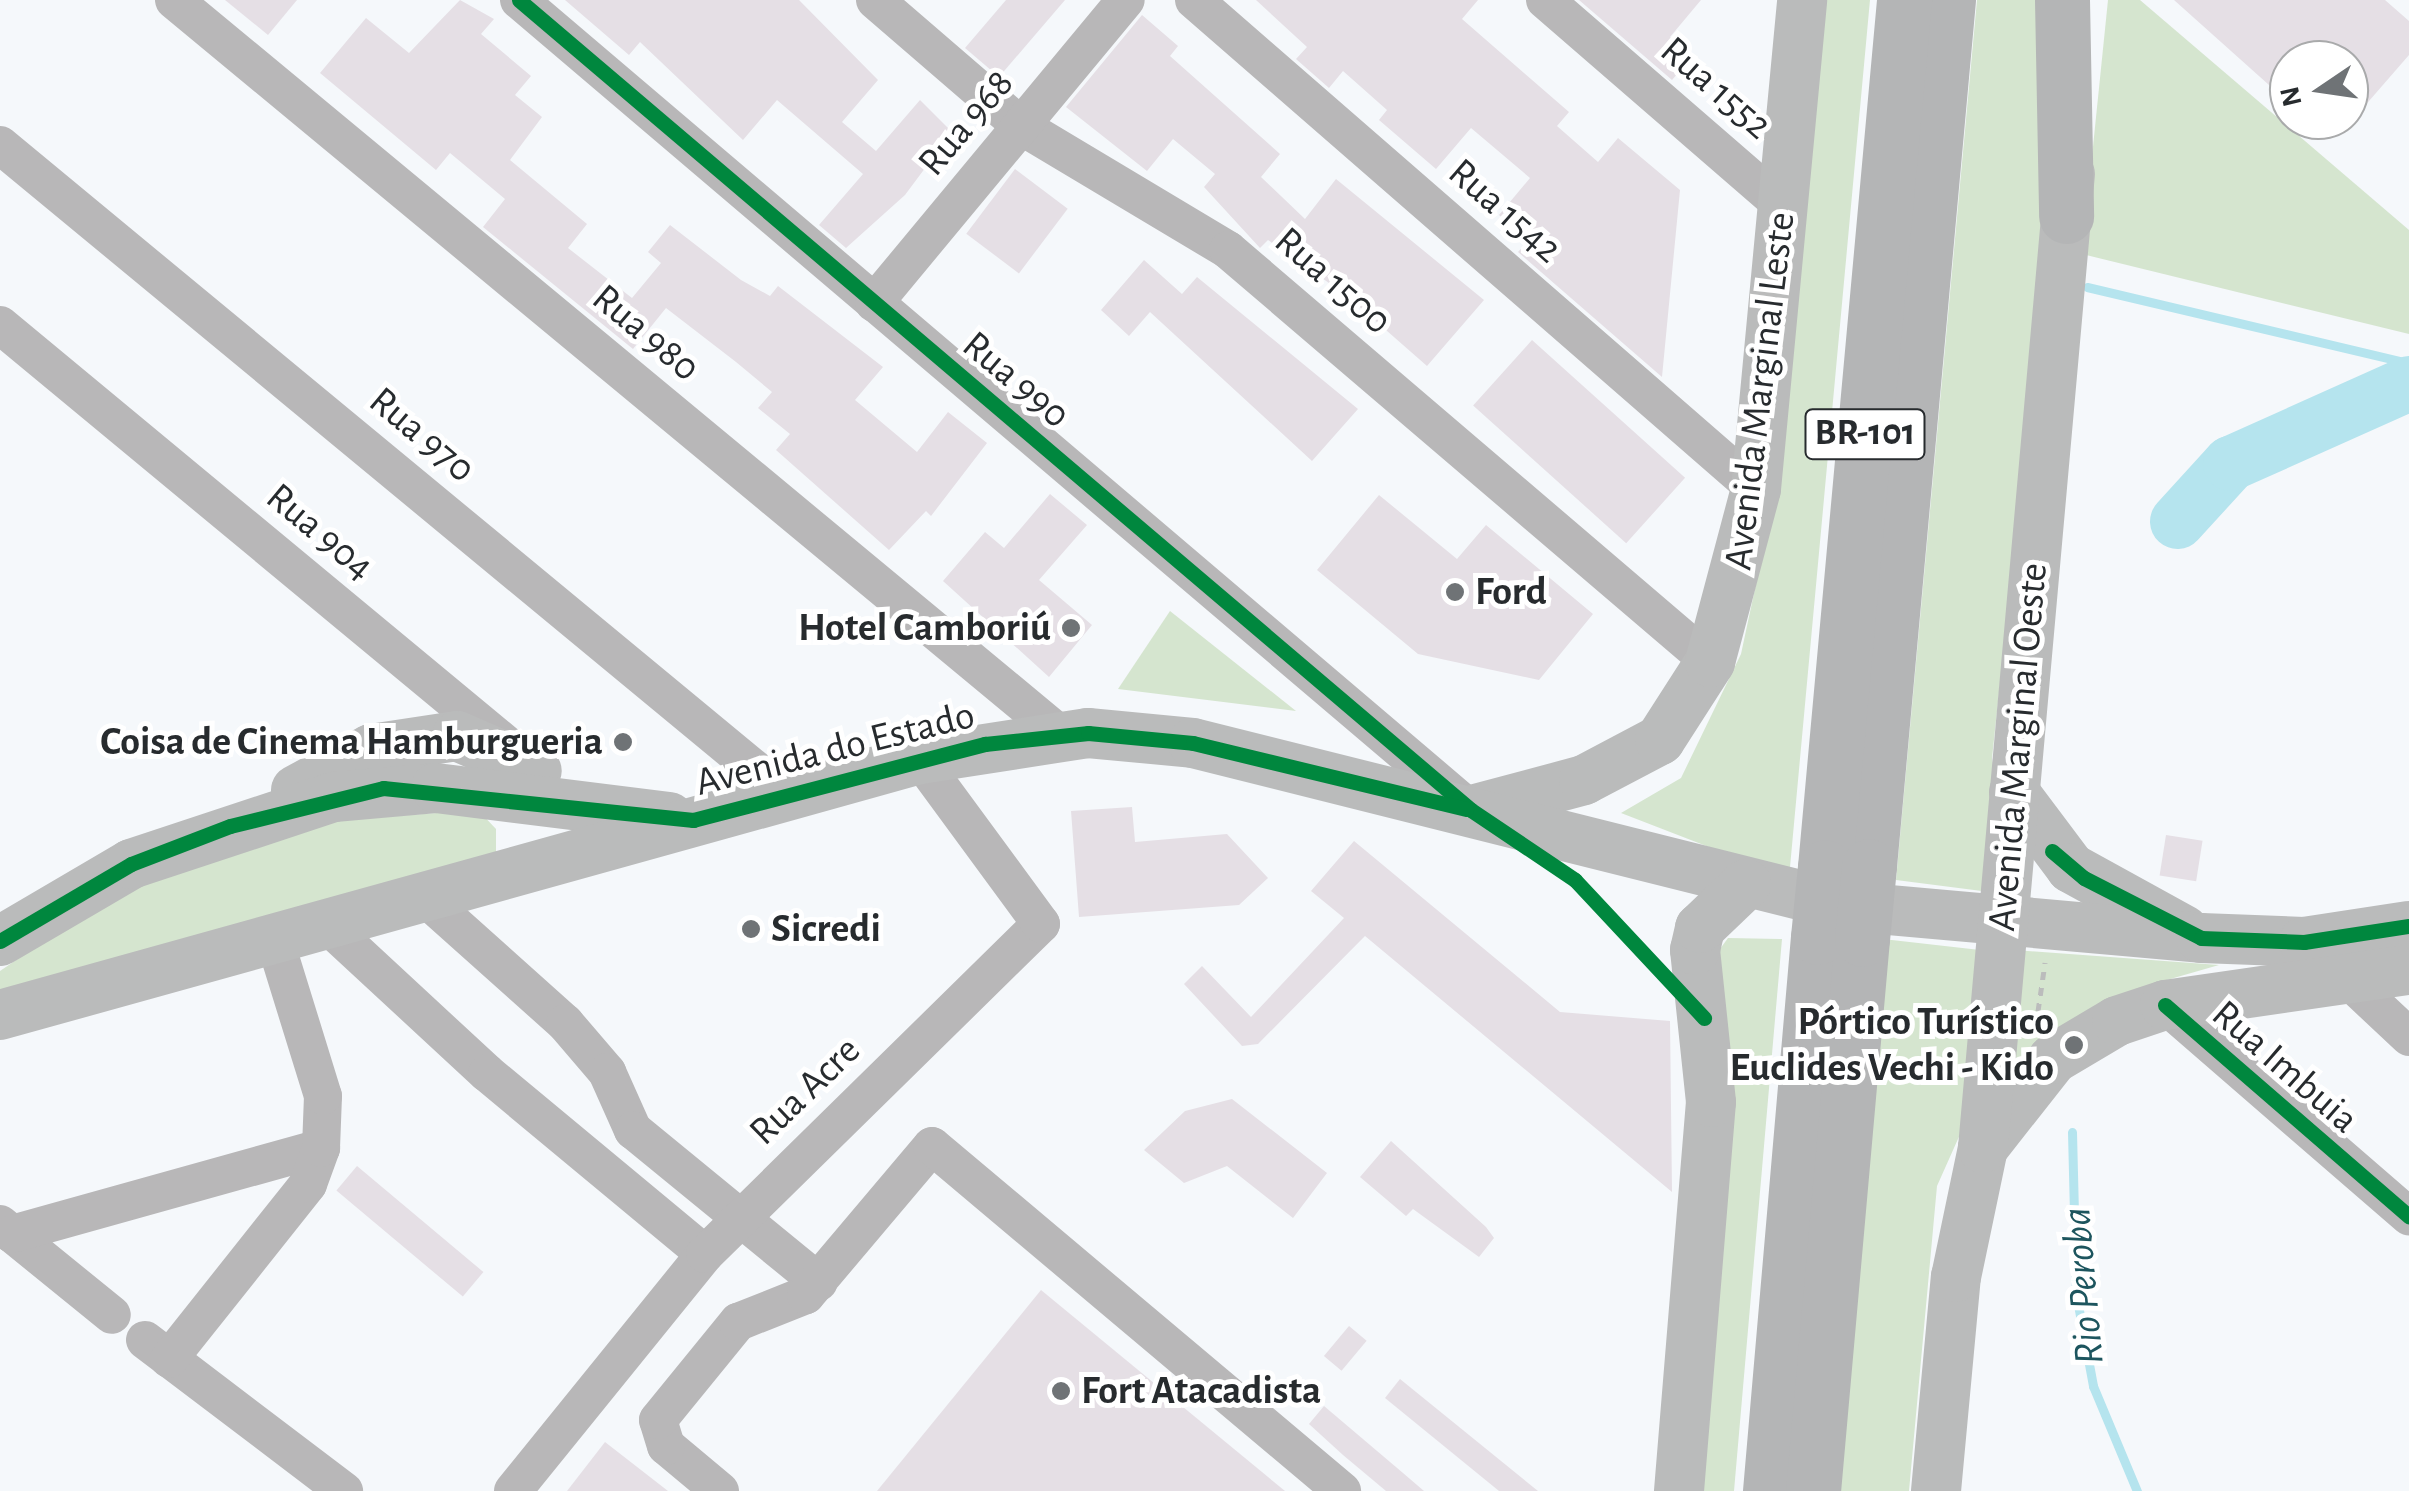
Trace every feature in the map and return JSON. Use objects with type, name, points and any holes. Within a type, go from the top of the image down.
[{"type":"highway","name":"BR-101","points":[[1812,1491],[1844,903],[1904,0]]},
{"type":"highway","name":"BR-101","points":[[1770,1491],[1844,903],[1948,0]]},
{"type":"highway","points":[[2062,0],[2066,216]]},
{"type":"main road","name":"Avenida Marginal Oeste","points":[[1936,1491],[1956,1277],[1983,1148],[2086,0]]},
{"type":"main road","name":"Avenida Marginal Leste","points":[[1471,810],[1584,780],[1660,740],[1710,662],[1756,489],[1783,206],[1791,8]]},
{"type":"main road","name":"Avenida do Estado","points":[[0,1015],[920,759],[1061,735],[1194,743],[1471,810],[1746,884],[1844,903],[2002,924],[2201,938],[2304,942],[2409,926]]},
{"type":"main road","points":[[230,826],[371,749],[456,736],[538,771]]},
{"type":"main road","name":"Avenida do Estado","points":[[0,941],[131,864],[230,826],[383,788],[694,820]]},
{"type":"main road","points":[[2014,792],[2052,851],[2084,878],[2201,938]]},
{"type":"main road","points":[[1680,1491],[1711,1102],[1695,950],[1700,928],[1746,884]]},
{"type":"main road","points":[[1983,1148],[2068,1047],[2165,1005],[2342,974],[2409,970]]},
{"type":"street","name":"Rua 980","points":[[174,0],[1061,735]]},
{"type":"street","name":"Rua 990","points":[[519,0],[1471,810]]},
{"type":"street","name":"Rua 1500","points":[[875,0],[1021,126],[1228,250],[1710,662]]},
{"type":"street","name":"Rua 968","points":[[874,303],[1126,0]]},
{"type":"street","name":"Rua 1542","points":[[1194,0],[1756,489]]},
{"type":"street","name":"Rua 1552","points":[[1545,0],[1783,206]]},
{"type":"street","name":"Rua 970","points":[[0,145],[786,795]]},
{"type":"street","name":"Rua 904","points":[[0,326],[583,808]]},
{"type":"street","name":"Rua Acre","points":[[516,1490],[705,1254],[1042,924],[920,759]]},
{"type":"street","points":[[423,896],[565,1023],[608,1072],[633,1130],[736,1221],[819,1282]]},
{"type":"street","points":[[326,924],[580,1150],[705,1254]]},
{"type":"street","points":[[274,938],[323,1096],[321,1148],[308,1184],[157,1350],[344,1491]]},
{"type":"street","points":[[2342,974],[2409,1036]]},
{"type":"street","name":"Rua Imbuia","points":[[2165,1005],[2409,1216]]},
{"type":"street","points":[[580,1150],[608,1130],[633,1130]]},
{"type":"street","points":[[720,1491],[666,1446],[658,1420],[738,1322],[790,1306],[819,1282],[932,1146],[1342,1491]]},
{"type":"street","points":[[6,1229],[321,1148]]},
{"type":"street","points":[[6,1229],[112,1314]]},
{"type":"path","points":[[2036,1025],[2047,950]]},
{"type":"green space","points":[[1821,0],[1870,0],[1789,878],[1621,813],[1681,778],[1741,654],[1768,528]]},
{"type":"green space","points":[[1977,0],[2043,0],[2051,205],[1992,758],[2013,895],[1896,880]]},
{"type":"green space","points":[[2108,0],[2140,0],[2269,110],[2269,140],[2304,140],[2409,230],[2409,334],[2082,254]]},
{"type":"green space","points":[[1170,611],[1296,711],[1118,689]]},
{"type":"green space","points":[[478,810],[496,829],[496,854],[0,996],[0,971],[128,884],[340,820]]},
{"type":"green space","points":[[1728,938],[1782,939],[1734,1491],[1698,1491],[1709,964]]},
{"type":"green space","points":[[1883,939],[1980,950],[1966,1121],[1937,1186],[1909,1491],[1838,1491]]},
{"type":"green space","points":[[2015,950],[2219,965],[2146,986],[2068,1026],[2006,1073]]},
{"type":"building","points":[[225,0],[297,0],[268,35]]},
{"type":"building","points":[[460,0],[494,19],[481,34],[531,76],[515,95],[542,117],[510,160],[587,224],[568,248],[632,298],[661,263],[648,252],[670,225],[741,280],[770,296],[778,286],[883,367],[855,400],[917,452],[948,412],[987,443],[931,516],[926,511],[889,550],[776,450],[790,434],[758,408],[772,392],[666,308],[633,349],[483,227],[505,199],[450,153],[436,170],[320,73],[366,18],[409,53]]},
{"type":"building","points":[[565,0],[799,0],[878,80],[842,122],[876,151],[920,100],[952,132],[905,195],[846,248],[819,225],[863,174],[777,100],[743,140],[640,42],[629,55]]},
{"type":"building","points":[[1006,0],[1065,0],[999,77],[965,48]]},
{"type":"building","points":[[1256,0],[1478,0],[1462,19],[1569,112],[1557,126],[1598,162],[1618,138],[1680,190],[1662,377],[1518,252],[1528,241],[1499,215],[1530,178],[1471,128],[1436,169],[1379,120],[1387,110],[1343,71],[1329,88],[1296,59],[1307,47]]},
{"type":"building","points":[[1579,0],[1701,0],[1670,37],[1692,57],[1672,80]]},
{"type":"building","points":[[2174,0],[2385,0],[2409,21],[2409,55],[2369,101],[2369,40],[2269,40],[2269,85]]},
{"type":"building","points":[[1142,15],[1178,46],[1170,56],[1280,154],[1261,177],[1305,219],[1336,179],[1484,300],[1427,366],[1346,295],[1268,240],[1260,248],[1204,187],[1215,174],[1173,139],[1147,171],[1066,107]]},
{"type":"building","points":[[1015,169],[1068,209],[1019,273],[966,234]]},
{"type":"building","points":[[1144,260],[1182,294],[1197,277],[1358,409],[1312,461],[1150,312],[1129,336],[1101,310]]},
{"type":"building","points":[[1532,340],[1685,478],[1626,543],[1473,405]]},
{"type":"building","points":[[1050,494],[1087,525],[1039,580],[1092,625],[1049,677],[943,581],[985,532],[1004,548]]},
{"type":"building","name":"Ford","points":[[1379,495],[1457,559],[1486,525],[1593,614],[1539,680],[1418,654],[1317,570]]},
{"type":"building","points":[[1132,807],[1135,842],[1227,834],[1268,878],[1239,905],[1079,917],[1071,811]]},
{"type":"building","points":[[2166,835],[2203,841],[2196,881],[2160,875]]},
{"type":"building","points":[[1354,841],[1560,1012],[1670,1021],[1672,1192],[1365,936],[1258,1044],[1242,1046],[1184,984],[1202,966],[1251,1017],[1344,918],[1311,891]]},
{"type":"building","points":[[1232,1099],[1327,1173],[1293,1218],[1227,1166],[1184,1183],[1144,1150],[1185,1111]]},
{"type":"building","points":[[1391,1141],[1486,1227],[1494,1238],[1479,1257],[1413,1209],[1406,1216],[1360,1177]]},
{"type":"building","points":[[357,1166],[483,1272],[463,1297],[336,1191]]},
{"type":"building","name":"Fort Atacadista","points":[[1041,1290],[1285,1491],[877,1491]]},
{"type":"building","points":[[1349,1326],[1367,1341],[1342,1371],[1324,1356]]},
{"type":"building","points":[[1400,1379],[1538,1491],[1499,1491],[1385,1398]]},
{"type":"building","points":[[1324,1406],[1424,1491],[1386,1491],[1343,1455],[1309,1424]]},
{"type":"building","points":[[605,1442],[668,1491],[567,1491]]},
{"type":"waterway","points":[[2087,287],[2409,363]]},
{"type":"waterway","name":"Rio Peroba","points":[[2177,521],[2230,463],[2409,383]]},
{"type":"waterway","name":"Rio Peroba","points":[[2072,1132],[2076,1294],[2093,1386],[2137,1491]]},
{"type":"cycle path","points":[[519,0],[1471,810],[1575,880],[1704,1018]]},
{"type":"cycle path","points":[[0,941],[131,864],[230,826],[383,788],[693,820],[985,744],[1088,733],[1193,743],[1466,809]]},
{"type":"cycle path","points":[[2052,851],[2084,878],[2201,938],[2304,942],[2409,926]]},
{"type":"cycle path","points":[[2165,1005],[2409,1216]]},
{"type":"place","name":"Ford","points":[[1455,592]]},
{"type":"place","name":"Hotel Camboriú","points":[[1071,628]]},
{"type":"place","name":"Coisa de Cinema Hamburgueria","points":[[623,742]]},
{"type":"place","name":"Sicredi","points":[[751,929]]},
{"type":"place","name":"Pórtico Turístico Euclides Vechi - Kido","points":[[2074,1045]]},
{"type":"place","name":"Fort Atacadista","points":[[1061,1391]]}]
